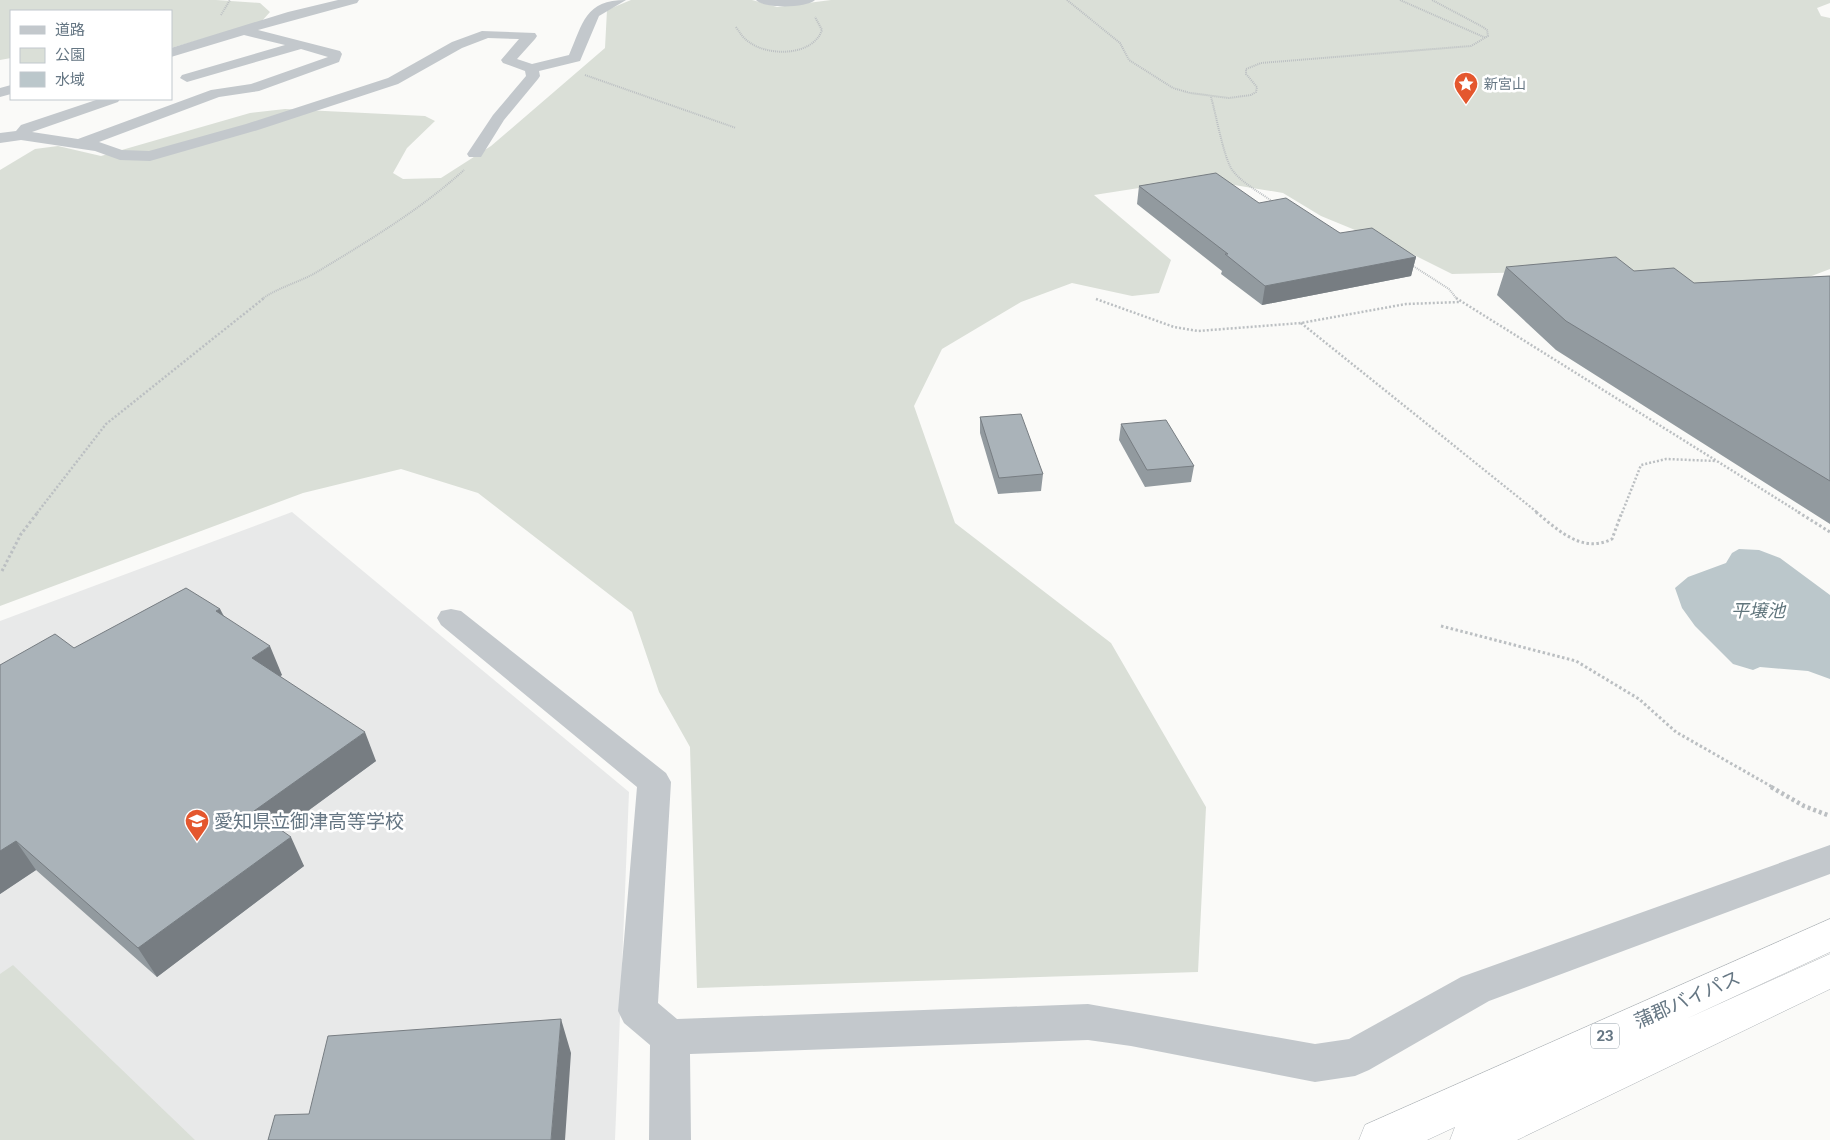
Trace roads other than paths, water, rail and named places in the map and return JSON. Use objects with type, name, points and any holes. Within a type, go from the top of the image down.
[{"type":"highway","name":"蒲郡バイパス","points":[[1380,1140],[1830,935]]},
{"type":"highway","name":"蒲郡バイパス","points":[[1471,1140],[1830,971]]},
{"type":"street","points":[[172,53],[293,15],[353,0]]},
{"type":"street","points":[[0,138],[21,135],[98,147],[120,155],[150,156],[207,141],[393,81],[457,45],[488,34],[530,36],[508,60],[531,69],[575,58],[593,14],[620,0]]},
{"type":"street","points":[[762,0],[783,3],[809,0]]},
{"type":"street","points":[[80,144],[216,93],[254,88],[334,59],[335,54],[246,31]]},
{"type":"street","points":[[177,77],[302,45]]},
{"type":"street","points":[[476,154],[498,118],[534,76],[531,69]]},
{"type":"street","points":[[177,77],[216,93]]},
{"type":"street","points":[[21,135],[27,128],[110,100]]},
{"type":"street","points":[[451,618],[654,782],[638,1011],[670,1036],[1088,1022],[1131,1028],[1315,1063],[1355,1057],[1475,989],[1830,859]]},
{"type":"street","points":[[670,1036],[670,1140]]},
{"type":"water","name":"平壌池","points":[[1739,549],[1759,550],[1780,558],[1830,595],[1830,679],[1808,671],[1760,667],[1753,670],[1733,664],[1695,626],[1682,608],[1675,588],[1688,577],[1726,563],[1732,553]]},
{"type":"place","name":"新宮山","points":[[1466,105]]},
{"type":"place","name":"愛知県立御津高等学校","points":[[197,842]]}]
